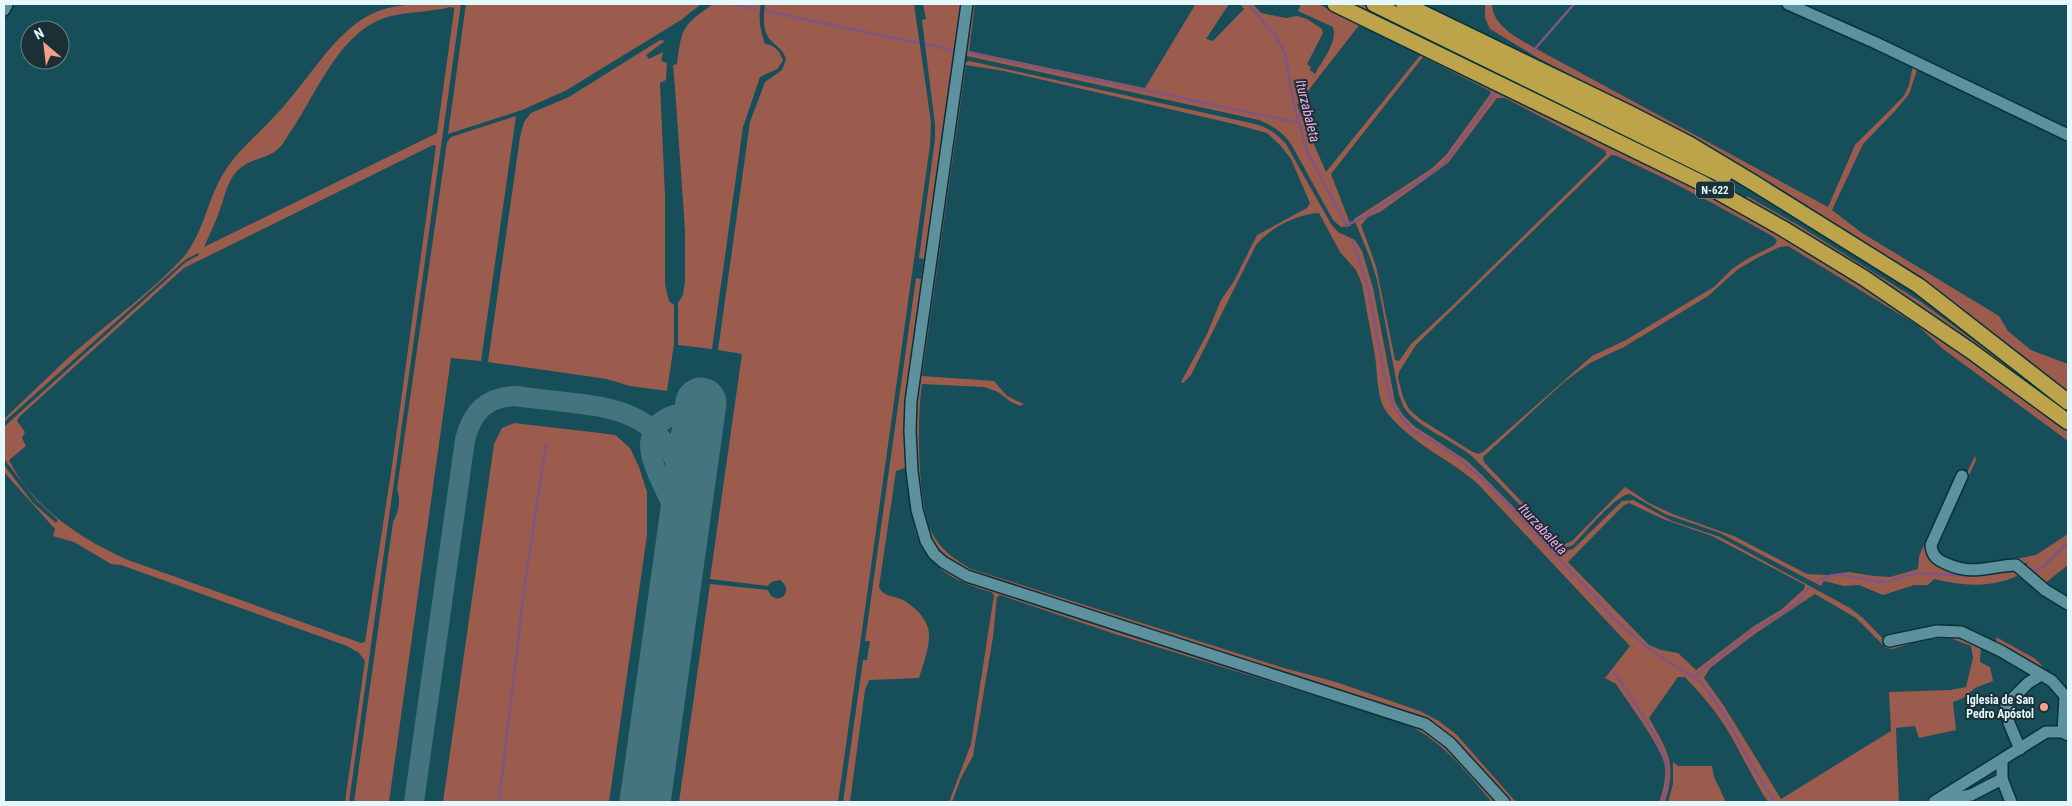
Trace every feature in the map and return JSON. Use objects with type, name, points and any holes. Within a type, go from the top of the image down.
[{"type":"highway","name":"N-622","points":[[1335,4],[1702,183],[1782,228],[1881,289],[1972,351],[2068,422]]},
{"type":"highway","name":"N-622","points":[[1374,4],[1712,170],[1796,216],[1884,270],[2008,356],[2068,402]]},
{"type":"highway","points":[[1404,4],[1627,112],[1697,149],[1919,286],[2008,356]]},
{"type":"street","points":[[4,10],[7,4]]},
{"type":"street","points":[[967,4],[911,400],[912,472],[917,510],[926,541],[934,554],[952,568],[967,576],[1425,724],[1450,743],[1504,802]]},
{"type":"street","points":[[1788,4],[1876,43],[2068,135]]},
{"type":"street","points":[[1962,476],[1931,545],[1936,560],[1965,571],[2016,565],[2045,590],[2068,604]]},
{"type":"street","points":[[1889,641],[1937,631],[1960,632],[2001,651],[2052,681],[2065,696],[2067,713],[2066,734],[2046,732],[1935,802]]},
{"type":"street","points":[[2020,749],[2009,723],[2006,704],[2028,683],[2041,675]]},
{"type":"street","points":[[2002,761],[2002,779],[2011,802]]},
{"type":"street","points":[[1935,802],[1971,795],[2002,779]]},
{"type":"shaded area","points":[[415,4],[461,4],[349,802],[345,802],[365,661],[359,653],[347,646],[121,565],[111,564],[74,542],[53,536],[55,529],[4,472],[4,465],[33,503],[56,523],[58,520],[36,500],[4,459],[4,427],[186,262],[199,255],[198,253],[185,260],[4,422],[4,419],[74,353],[145,294],[179,262],[200,230],[213,194],[225,171],[293,96],[339,39],[361,20],[374,13],[387,8]],"holes":[[[450,7],[454,8],[454,11],[437,133],[204,247],[233,175],[243,166],[276,151],[282,145],[329,68],[351,40],[364,29],[387,17]],[[433,145],[436,146],[393,459],[365,642],[361,643],[110,552],[76,532],[31,493],[9,460],[26,446],[22,438],[25,432],[17,421],[19,417],[184,268]]]},
{"type":"shaded area","points":[[466,4],[701,4],[681,20],[565,91],[522,110],[448,134]]},
{"type":"shaded area","points":[[713,4],[761,4],[760,24],[765,44],[777,49],[783,61],[777,69],[760,77],[743,127],[712,349],[678,345],[678,303],[683,295],[685,281],[685,230],[673,65],[677,64],[680,42],[685,28],[695,17]]},
{"type":"shaded area","points":[[765,4],[914,4],[931,122],[930,145],[838,802],[679,802],[710,584],[768,590],[775,598],[783,597],[786,590],[785,585],[780,580],[771,582],[768,586],[710,579],[742,354],[718,350],[750,122],[765,82],[782,70],[786,59],[783,52],[770,40],[766,33],[764,20]]},
{"type":"shaded area","points":[[923,4],[963,4],[908,467],[939,564],[1431,730],[1500,802],[1492,802],[1441,747],[1430,738],[1404,723],[1115,634],[1000,595],[997,597],[993,637],[973,756],[961,778],[952,802],[949,802],[971,744],[994,595],[991,592],[953,577],[932,562],[924,551],[914,525],[905,468],[896,471],[879,587],[884,593],[909,604],[923,618],[929,630],[926,657],[919,678],[869,680],[865,690],[850,802],[843,802],[863,660],[867,660],[870,641],[865,641],[916,278],[921,279],[924,259],[919,258],[935,139],[935,125],[922,20],[926,19]]},
{"type":"shaded area","points":[[971,4],[975,4],[969,51],[1145,88],[1194,4],[1229,4],[1206,39],[1213,41],[1244,9],[1240,4],[1253,4],[1261,13],[1286,18],[1297,16],[1307,19],[1322,29],[1323,33],[1307,64],[1315,74],[1331,45],[1334,33],[1333,27],[1298,11],[1301,4],[1318,4],[1360,24],[1297,105],[1326,172],[1422,53],[1545,112],[1728,205],[1833,266],[1975,361],[2068,431],[2068,441],[1943,349],[1917,325],[1788,246],[1780,247],[1737,270],[1708,296],[1624,347],[1590,363],[1564,382],[1483,457],[1484,462],[1559,541],[1565,544],[1572,541],[1625,487],[1649,503],[1675,515],[1734,536],[1807,574],[1827,575],[1849,572],[1890,577],[1918,569],[1919,556],[1947,494],[1952,496],[1928,551],[1929,559],[1936,566],[1965,573],[2010,567],[2022,573],[2001,582],[1979,585],[1934,579],[1928,585],[1914,585],[1883,595],[1859,585],[1844,586],[1824,581],[1821,586],[1720,533],[1665,514],[1630,494],[1617,500],[1609,507],[1573,545],[1565,548],[1560,546],[1474,458],[1411,416],[1404,407],[1399,395],[1377,280],[1354,219],[1431,169],[1446,155],[1491,93],[1423,57],[1331,174],[1351,226],[1341,227],[1333,220],[1291,144],[1281,133],[1264,122],[967,56],[964,53]],"holes":[[[1497,98],[1505,98],[1606,151],[1606,155],[1411,344],[1399,361],[1395,360],[1376,266],[1361,225],[1368,217],[1380,212],[1448,163]],[[1611,155],[1617,156],[1695,194],[1734,215],[1772,236],[1777,240],[1775,245],[1732,269],[1714,287],[1626,340],[1592,356],[1483,452],[1478,454],[1471,451],[1420,419],[1409,409],[1403,397],[1398,378],[1399,372],[1416,345]]]},
{"type":"shaded area","points":[[1347,4],[1361,4],[1695,168],[1692,172]]},
{"type":"shaded area","points":[[1485,4],[1492,4],[1496,19],[1506,30],[1533,47],[1828,207],[1855,145],[1904,96],[1909,85],[1913,65],[1918,67],[1909,94],[1863,144],[1832,210],[1862,233],[1999,316],[2008,331],[2031,350],[2068,364],[2068,392],[1932,288],[1640,111],[1538,58],[1490,29],[1485,18]]},
{"type":"shaded area","points":[[660,40],[665,41],[646,55],[649,59],[663,52],[661,61],[667,63],[666,80],[660,83],[665,197],[665,284],[669,301],[674,305],[674,344],[667,391],[630,386],[607,379],[488,362],[520,137],[524,122],[531,113],[569,97]]},
{"type":"shaded area","points":[[969,61],[1255,124],[1275,134],[1286,144],[1331,224],[1338,232],[1355,240],[1362,251],[1373,288],[1395,402],[1403,415],[1414,426],[1466,460],[1559,553],[1573,549],[1622,501],[1633,500],[1672,521],[1720,537],[1850,608],[1863,618],[1887,643],[1949,633],[1981,645],[1980,662],[1990,667],[1993,681],[1975,688],[1963,698],[1953,702],[1956,730],[1919,738],[1915,726],[1896,728],[1899,802],[1768,802],[1728,731],[1718,717],[1685,677],[1678,677],[1649,718],[1669,758],[1669,789],[1665,802],[1659,802],[1663,790],[1665,768],[1659,750],[1616,684],[1605,678],[1630,646],[1477,483],[1420,443],[1389,415],[1382,402],[1378,387],[1375,356],[1362,284],[1356,270],[1340,252],[1319,213],[1302,216],[1284,223],[1256,245],[1191,375],[1183,383],[1181,382],[1207,334],[1221,300],[1234,281],[1257,235],[1307,208],[1310,203],[1291,159],[1280,145],[1267,133],[1230,123],[1004,71],[966,65],[922,376],[994,381],[1007,396],[1024,404],[1020,406],[998,392],[984,387],[922,384],[919,437],[923,502],[932,533],[940,544],[954,558],[971,569],[1284,668],[1336,682],[1420,711],[1439,721],[1457,735],[1516,802],[1509,802],[1445,731],[1416,714],[979,576],[953,564],[936,550],[932,544],[921,512],[915,446],[916,388],[962,64]],"holes":[[[1629,503],[1663,519],[1712,536],[1805,585],[1804,589],[1782,609],[1754,626],[1696,670],[1678,653],[1661,650],[1649,645],[1568,562],[1623,506]],[[1815,594],[1856,618],[1886,648],[1893,649],[1924,639],[1950,638],[1971,646],[1973,658],[1966,687],[1950,690],[1889,692],[1891,731],[1781,799],[1724,706],[1704,678],[1710,668],[1756,633]]]},
{"type":"shaded area","points":[[516,116],[481,361],[451,358],[389,802],[354,802],[393,522],[399,506],[397,489],[447,142],[451,137]]},
{"type":"shaded area","points":[[1747,196],[1798,225],[1921,302],[2068,409],[2068,416],[1748,201]]},
{"type":"shaded area","points":[[514,423],[615,435],[630,448],[639,467],[647,492],[647,535],[609,802],[443,802],[494,444],[502,428]]},
{"type":"shaded area","points":[[1975,456],[1976,460],[1938,542],[1936,549],[1939,555],[1946,561],[1962,566],[1974,567],[2036,555],[2068,534],[2068,565],[2044,584],[2027,570],[2027,563],[1965,569],[1943,561],[1933,552],[1934,542]]},
{"type":"shaded area","points":[[1996,637],[2034,658],[2041,664],[2042,672],[1997,649]]},
{"type":"shaded area","points":[[1673,762],[1678,766],[1712,766],[1714,777],[1726,802],[1668,802],[1673,784]]},
{"type":"waterway","points":[[732,4],[756,9]]},
{"type":"waterway","name":"Iturzabaleta","points":[[1248,4],[1275,35],[1285,53],[1294,105],[1308,154],[1347,226]]},
{"type":"waterway","points":[[1533,51],[1574,4]]},
{"type":"waterway","points":[[766,11],[918,43]]},
{"type":"waterway","points":[[926,44],[951,50]]},
{"type":"waterway","points":[[966,52],[1299,123]]},
{"type":"waterway","points":[[1346,225],[1363,218],[1444,164],[1496,92]]},
{"type":"waterway","name":"Iturzabaleta","points":[[1353,242],[1368,287],[1384,373],[1393,406],[1412,430],[1452,453],[1486,482],[1611,616],[1649,649],[1702,683],[1726,717],[1747,757],[1775,802]]},
{"type":"waterway","points":[[499,802],[525,582],[546,445]]},
{"type":"waterway","points":[[2031,572],[2043,567],[2068,542]]},
{"type":"waterway","points":[[2001,572],[2018,571]]},
{"type":"waterway","points":[[1817,582],[1833,575],[1885,582],[1915,574],[1973,575]]},
{"type":"waterway","points":[[1694,677],[1753,630],[1797,603],[1809,588]]},
{"type":"waterway","points":[[1614,672],[1647,722],[1662,750],[1668,776],[1662,802]]},
{"type":"taxiway","points":[[414,802],[465,440],[476,414],[496,399],[516,396],[602,407],[626,414],[647,425],[664,442],[677,466],[687,500]]},
{"type":"taxiway","points":[[680,553],[706,468],[710,435],[708,424],[705,420],[692,414],[683,413],[667,418],[660,423],[651,437],[650,446],[658,475],[683,527]]},
{"type":"runway","points":[[645,802],[701,403]]},
{"type":"place","name":"Iglesia de San Pedro Apóstol","points":[[2044,707]]}]
